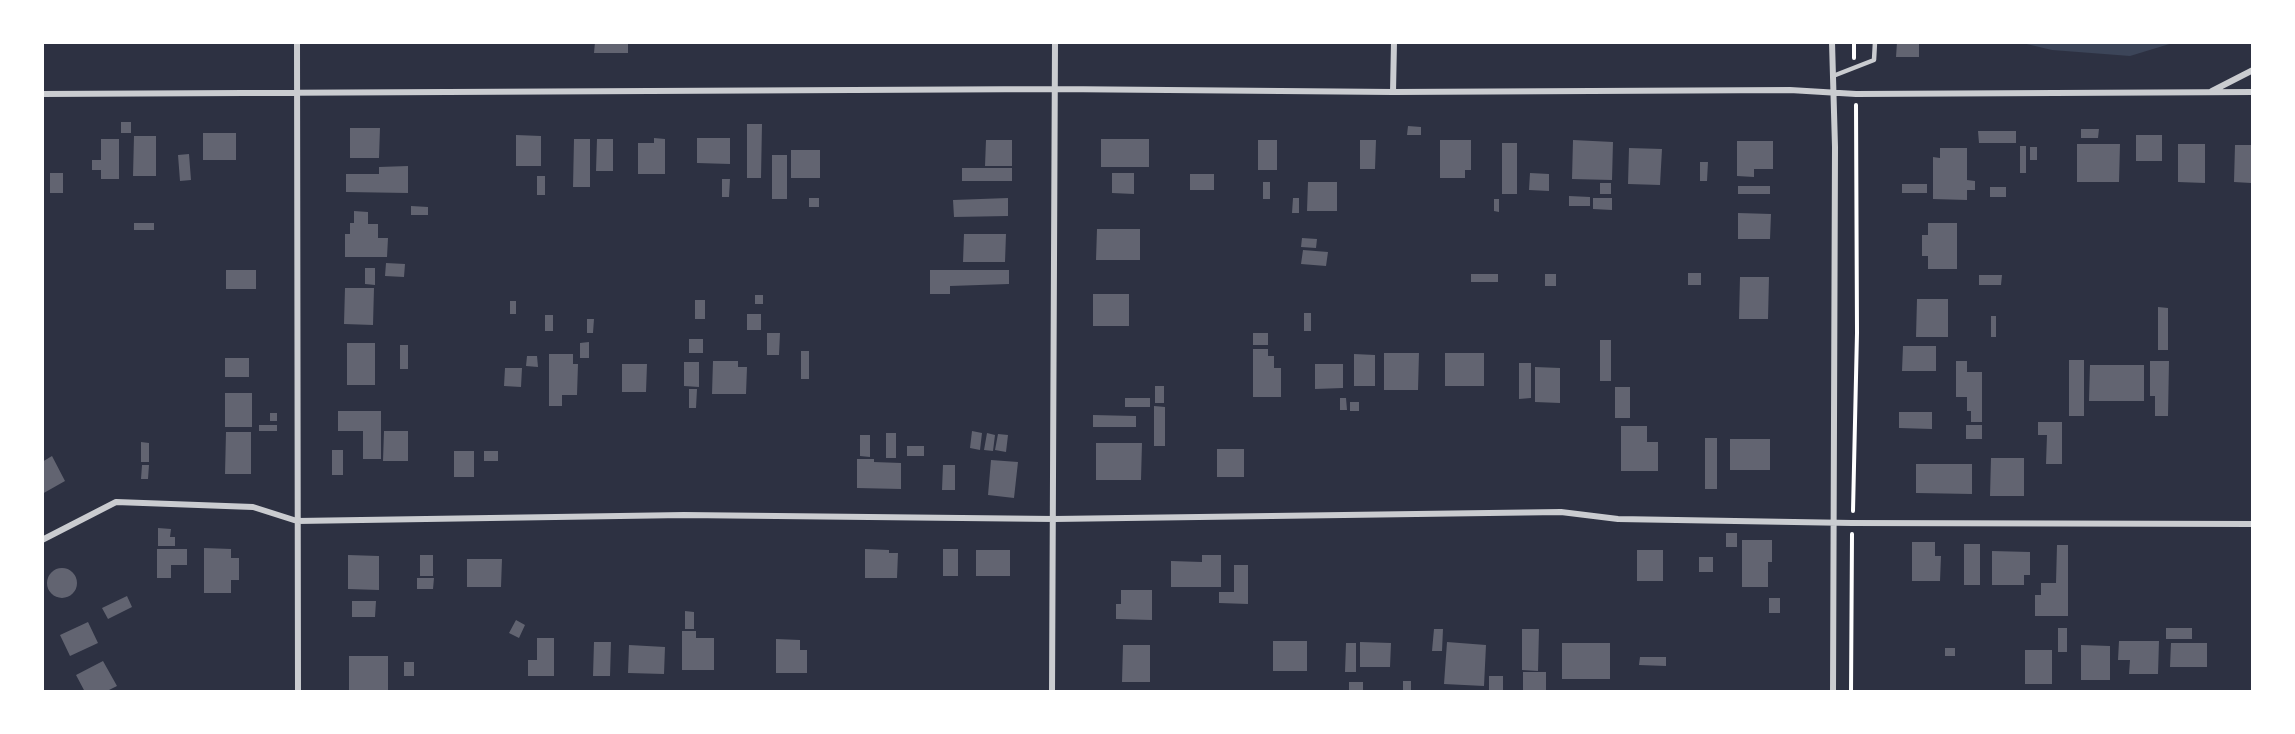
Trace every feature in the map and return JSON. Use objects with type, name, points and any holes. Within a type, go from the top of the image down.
[{"type":"street","points":[[297,42],[298,692]]},
{"type":"street","points":[[1052,692],[1055,42]]},
{"type":"street","points":[[1393,92],[1394,42]]},
{"type":"street","points":[[1832,42],[1833,692]]},
{"type":"street","points":[[2212,91],[2253,70]]},
{"type":"street","points":[[42,94],[1055,89],[1393,92],[1779,90],[1856,94],[2253,92]]},
{"type":"street","points":[[42,540],[116,502],[253,507],[297,521],[684,515],[1054,519],[1561,512],[1618,519],[1852,523],[2253,524]]},
{"type":"lane","points":[[1833,76],[1874,60],[1875,42]]},
{"type":"path","points":[[1851,692],[1852,523],[1857,333],[1856,94]]},
{"type":"shaded area","points":[[2018,42],[2176,42],[2130,56],[2052,50]]},
{"type":"building","points":[[595,42],[628,42],[628,53],[594,53]]},
{"type":"building","points":[[1897,42],[1919,42],[1919,57],[1896,57]]},
{"type":"building","points":[[121,122],[131,122],[131,133],[121,133]]},
{"type":"building","points":[[747,124],[762,124],[761,178],[747,178]]},
{"type":"building","points":[[1408,126],[1421,127],[1421,135],[1407,135]]},
{"type":"building","points":[[350,128],[380,128],[379,158],[350,158]]},
{"type":"building","points":[[2081,129],[2099,129],[2098,138],[2081,138]]},
{"type":"building","points":[[1978,131],[2016,131],[2016,143],[1979,143]]},
{"type":"building","points":[[203,133],[236,133],[236,160],[203,160]]},
{"type":"building","points":[[516,135],[541,136],[541,166],[516,166]]},
{"type":"building","points":[[2136,135],[2162,135],[2162,161],[2136,161]]},
{"type":"building","points":[[134,136],[156,136],[156,176],[133,176]]},
{"type":"building","points":[[654,138],[665,139],[665,174],[638,174],[638,143],[654,143]]},
{"type":"building","points":[[697,138],[730,138],[730,164],[697,163]]},
{"type":"building","points":[[101,139],[119,139],[119,179],[101,179],[101,170],[92,170],[92,160],[101,160]]},
{"type":"building","points":[[574,139],[590,139],[590,187],[573,187]]},
{"type":"building","points":[[597,139],[613,139],[613,171],[596,171]]},
{"type":"building","points":[[1101,139],[1149,139],[1149,167],[1101,167]]},
{"type":"building","points":[[986,140],[1012,140],[1012,166],[985,166]]},
{"type":"building","points":[[1258,140],[1277,140],[1277,170],[1258,170]]},
{"type":"building","points":[[1360,140],[1376,140],[1375,169],[1360,169]]},
{"type":"building","points":[[1440,140],[1471,140],[1471,170],[1465,170],[1465,178],[1440,178]]},
{"type":"building","points":[[1573,140],[1613,142],[1612,180],[1572,179]]},
{"type":"building","points":[[1737,141],[1773,141],[1773,169],[1754,169],[1754,177],[1737,176]]},
{"type":"building","points":[[1502,143],[1517,143],[1517,194],[1502,194]]},
{"type":"building","points":[[2077,144],[2120,144],[2119,182],[2077,182]]},
{"type":"building","points":[[2178,144],[2205,144],[2205,183],[2178,182]]},
{"type":"building","points":[[2235,145],[2252,145],[2251,183],[2234,182]]},
{"type":"building","points":[[2020,146],[2026,146],[2026,173],[2020,173]]},
{"type":"building","points":[[2030,147],[2037,147],[2037,160],[2030,160]]},
{"type":"building","points":[[1629,148],[1662,149],[1660,185],[1628,184]]},
{"type":"building","points":[[1940,148],[1967,148],[1967,180],[1975,181],[1975,190],[1967,190],[1967,200],[1933,199],[1933,157],[1940,158]]},
{"type":"building","points":[[791,150],[820,150],[820,178],[791,178]]},
{"type":"building","points":[[189,154],[191,180],[180,181],[178,155]]},
{"type":"building","points":[[772,155],[787,155],[787,199],[772,199]]},
{"type":"building","points":[[1700,162],[1708,162],[1707,181],[1700,181]]},
{"type":"building","points":[[408,166],[408,193],[346,192],[346,174],[379,174],[379,167]]},
{"type":"building","points":[[962,168],[1012,168],[1012,181],[962,181]]},
{"type":"building","points":[[50,173],[63,173],[63,193],[50,193]]},
{"type":"building","points":[[1112,173],[1134,173],[1134,194],[1112,193]]},
{"type":"building","points":[[1530,173],[1549,174],[1549,191],[1529,190]]},
{"type":"building","points":[[1190,174],[1214,174],[1214,190],[1190,190]]},
{"type":"building","points":[[537,176],[545,176],[545,195],[537,195]]},
{"type":"building","points":[[722,179],[730,179],[729,197],[722,197]]},
{"type":"building","points":[[1263,182],[1270,182],[1270,199],[1263,199]]},
{"type":"building","points":[[1308,182],[1337,182],[1337,211],[1307,211]]},
{"type":"building","points":[[1600,183],[1611,183],[1611,194],[1600,194]]},
{"type":"building","points":[[1902,184],[1927,184],[1927,193],[1902,193]]},
{"type":"building","points":[[1738,186],[1770,186],[1770,194],[1738,194]]},
{"type":"building","points":[[1990,187],[2006,187],[2006,197],[1990,197]]},
{"type":"building","points":[[1569,196],[1590,197],[1590,206],[1569,206]]},
{"type":"building","points":[[809,198],[819,198],[819,207],[809,207]]},
{"type":"building","points":[[1008,198],[1008,216],[954,217],[953,200]]},
{"type":"building","points":[[1293,198],[1299,198],[1299,213],[1292,213]]},
{"type":"building","points":[[1593,198],[1612,198],[1612,210],[1593,209]]},
{"type":"building","points":[[1494,199],[1499,199],[1499,212],[1494,211]]},
{"type":"building","points":[[411,206],[428,207],[428,215],[411,215]]},
{"type":"building","points":[[354,211],[368,212],[368,224],[378,224],[378,238],[388,238],[387,257],[345,257],[345,234],[350,234],[350,223],[354,223]]},
{"type":"building","points":[[1738,213],[1771,214],[1770,239],[1738,239]]},
{"type":"building","points":[[134,223],[154,223],[154,230],[134,230]]},
{"type":"building","points":[[1928,223],[1957,223],[1957,269],[1928,269],[1928,256],[1922,256],[1922,235],[1928,235]]},
{"type":"building","points":[[1097,229],[1140,229],[1140,260],[1096,260]]},
{"type":"building","points":[[964,234],[1006,234],[1005,262],[963,262]]},
{"type":"building","points":[[1302,238],[1317,239],[1316,248],[1301,247]]},
{"type":"building","points":[[1303,250],[1328,252],[1326,266],[1301,264]]},
{"type":"building","points":[[386,263],[405,264],[404,277],[385,276]]},
{"type":"building","points":[[365,268],[375,268],[375,285],[365,284]]},
{"type":"building","points":[[226,270],[256,270],[256,289],[226,289]]},
{"type":"building","points":[[930,270],[1009,270],[1009,284],[950,286],[950,294],[930,294]]},
{"type":"building","points":[[1688,273],[1701,273],[1701,285],[1688,285]]},
{"type":"building","points":[[1471,274],[1498,274],[1498,282],[1471,282]]},
{"type":"building","points":[[1545,274],[1556,274],[1556,286],[1545,286]]},
{"type":"building","points":[[1979,275],[2002,275],[2001,285],[1979,285]]},
{"type":"building","points":[[1740,277],[1769,277],[1768,319],[1739,319]]},
{"type":"building","points":[[345,288],[374,288],[373,325],[344,324]]},
{"type":"building","points":[[1093,294],[1129,294],[1129,326],[1093,326]]},
{"type":"building","points":[[755,295],[763,295],[763,304],[755,304]]},
{"type":"building","points":[[1917,299],[1948,299],[1948,337],[1916,337]]},
{"type":"building","points":[[695,300],[705,300],[705,319],[695,319]]},
{"type":"building","points":[[510,301],[516,301],[516,314],[510,314]]},
{"type":"building","points":[[2158,307],[2168,308],[2168,350],[2158,350]]},
{"type":"building","points":[[1304,313],[1311,313],[1311,331],[1304,331]]},
{"type":"building","points":[[747,314],[761,314],[761,330],[747,330]]},
{"type":"building","points":[[545,315],[553,315],[553,331],[545,331]]},
{"type":"building","points":[[1991,316],[1996,316],[1996,337],[1991,337]]},
{"type":"building","points":[[587,319],[594,319],[593,333],[587,333]]},
{"type":"building","points":[[767,333],[780,333],[779,355],[767,355]]},
{"type":"building","points":[[1253,333],[1268,333],[1268,345],[1253,345]]},
{"type":"building","points":[[689,339],[703,339],[703,353],[689,353]]},
{"type":"building","points":[[1600,340],[1611,340],[1611,381],[1600,381]]},
{"type":"building","points":[[589,342],[589,358],[580,358],[580,343]]},
{"type":"building","points":[[347,343],[375,343],[375,385],[347,385]]},
{"type":"building","points":[[400,345],[408,345],[408,369],[400,369]]},
{"type":"building","points":[[1903,346],[1936,346],[1936,371],[1902,371]]},
{"type":"building","points":[[1253,349],[1268,349],[1268,356],[1274,356],[1274,368],[1281,368],[1281,397],[1253,397]]},
{"type":"building","points":[[801,351],[809,351],[809,379],[801,379]]},
{"type":"building","points":[[1384,353],[1419,353],[1418,390],[1384,390]]},
{"type":"building","points":[[1445,353],[1484,353],[1484,386],[1445,386]]},
{"type":"building","points":[[549,354],[573,354],[573,364],[578,364],[577,395],[562,395],[562,406],[549,406]]},
{"type":"building","points":[[1354,354],[1375,355],[1375,386],[1354,386]]},
{"type":"building","points":[[527,356],[537,356],[538,367],[526,366]]},
{"type":"building","points":[[225,358],[249,358],[249,377],[225,377]]},
{"type":"building","points":[[2069,360],[2084,360],[2084,416],[2069,416]]},
{"type":"building","points":[[713,361],[738,361],[738,367],[747,367],[746,394],[712,394]]},
{"type":"building","points":[[1956,361],[1967,361],[1967,372],[1982,372],[1982,422],[1971,422],[1971,411],[1967,411],[1967,397],[1956,397]]},
{"type":"building","points":[[2150,361],[2169,361],[2168,416],[2155,416],[2155,396],[2150,396]]},
{"type":"building","points":[[684,362],[699,362],[699,387],[684,386]]},
{"type":"building","points":[[1519,363],[1531,363],[1531,398],[1519,399]]},
{"type":"building","points":[[622,364],[647,364],[646,392],[622,392]]},
{"type":"building","points":[[1315,364],[1343,364],[1343,388],[1315,389]]},
{"type":"building","points":[[2090,365],[2144,365],[2144,401],[2089,401]]},
{"type":"building","points":[[1535,367],[1560,368],[1560,403],[1535,402]]},
{"type":"building","points":[[505,368],[522,368],[521,387],[504,386]]},
{"type":"building","points":[[1155,386],[1164,386],[1164,403],[1155,403]]},
{"type":"building","points":[[1615,387],[1630,387],[1630,418],[1615,418]]},
{"type":"building","points":[[689,389],[697,389],[696,408],[689,408]]},
{"type":"building","points":[[225,393],[252,393],[252,427],[225,427]]},
{"type":"building","points":[[1125,398],[1150,398],[1150,407],[1125,407]]},
{"type":"building","points":[[1340,398],[1346,398],[1347,410],[1340,410]]},
{"type":"building","points":[[1350,402],[1359,402],[1359,411],[1350,411]]},
{"type":"building","points":[[1154,406],[1165,407],[1165,446],[1154,446]]},
{"type":"building","points":[[338,411],[381,411],[381,459],[363,459],[363,431],[338,431]]},
{"type":"building","points":[[1899,412],[1932,412],[1932,429],[1899,428]]},
{"type":"building","points":[[270,413],[277,413],[277,421],[270,421]]},
{"type":"building","points":[[1093,415],[1136,416],[1136,427],[1093,427]]},
{"type":"building","points":[[2038,422],[2062,422],[2062,464],[2046,464],[2047,435],[2038,435]]},
{"type":"building","points":[[259,425],[277,425],[277,431],[259,431]]},
{"type":"building","points":[[1966,425],[1982,425],[1982,439],[1966,439]]},
{"type":"building","points":[[1621,426],[1647,426],[1647,442],[1658,442],[1658,471],[1621,471]]},
{"type":"building","points":[[384,431],[408,431],[408,461],[383,461]]},
{"type":"building","points":[[972,431],[982,433],[980,450],[970,448]]},
{"type":"building","points":[[226,432],[251,432],[251,474],[225,474]]},
{"type":"building","points":[[886,433],[896,433],[896,458],[886,458]]},
{"type":"building","points":[[987,433],[995,435],[993,451],[984,450]]},
{"type":"building","points":[[998,434],[1008,435],[1006,452],[995,450]]},
{"type":"building","points":[[860,435],[870,435],[870,457],[860,456]]},
{"type":"building","points":[[1705,438],[1717,438],[1717,489],[1705,489]]},
{"type":"building","points":[[1730,439],[1770,439],[1770,470],[1730,470]]},
{"type":"building","points":[[141,442],[149,443],[149,462],[141,462]]},
{"type":"building","points":[[1096,443],[1142,443],[1141,480],[1096,480]]},
{"type":"building","points":[[907,446],[924,446],[924,456],[907,456]]},
{"type":"building","points":[[1217,449],[1244,449],[1244,477],[1217,477]]},
{"type":"building","points":[[332,450],[343,450],[343,475],[332,475]]},
{"type":"building","points":[[454,451],[474,451],[474,477],[454,477]]},
{"type":"building","points":[[484,451],[498,451],[498,461],[484,461]]},
{"type":"building","points":[[52,456],[65,481],[42,494],[42,462]]},
{"type":"building","points":[[1991,458],[2024,458],[2024,496],[1990,496]]},
{"type":"building","points":[[857,459],[901,463],[901,489],[857,488]]},
{"type":"building","points":[[991,460],[1018,462],[1014,498],[988,495]]},
{"type":"building","points":[[1916,464],[1972,464],[1972,494],[1916,493]]},
{"type":"building","points":[[142,465],[149,465],[148,479],[141,479]]},
{"type":"building","points":[[943,465],[955,465],[955,490],[942,490]]},
{"type":"building","points":[[158,528],[171,529],[170,537],[175,537],[175,546],[158,546]]},
{"type":"building","points":[[1726,533],[1737,533],[1737,547],[1726,547]]},
{"type":"building","points":[[1742,540],[1772,540],[1772,562],[1768,562],[1768,587],[1742,587]]},
{"type":"building","points":[[1912,542],[1935,542],[1935,556],[1941,556],[1940,581],[1912,581]]},
{"type":"building","points":[[1964,544],[1980,544],[1980,585],[1964,585]]},
{"type":"building","points":[[2057,545],[2068,545],[2068,616],[2035,616],[2035,595],[2041,595],[2041,583],[2056,583]]},
{"type":"building","points":[[204,548],[231,549],[231,558],[239,558],[239,580],[231,580],[231,593],[204,593]]},
{"type":"building","points":[[157,549],[187,549],[187,565],[171,565],[171,578],[157,578]]},
{"type":"building","points":[[865,549],[889,550],[889,553],[898,553],[897,578],[865,578]]},
{"type":"building","points":[[943,549],[958,549],[958,576],[943,576]]},
{"type":"building","points":[[976,550],[1010,550],[1010,576],[976,576]]},
{"type":"building","points":[[1637,550],[1663,550],[1663,581],[1637,581]]},
{"type":"building","points":[[1992,551],[2030,552],[2030,575],[2024,575],[2024,585],[1992,585]]},
{"type":"building","points":[[348,555],[379,556],[379,590],[348,589]]},
{"type":"building","points":[[420,555],[433,555],[433,576],[420,576]]},
{"type":"building","points":[[1202,555],[1221,555],[1221,587],[1171,587],[1171,561],[1202,562]]},
{"type":"building","points":[[1699,557],[1713,557],[1713,572],[1699,572]]},
{"type":"building","points":[[467,559],[502,559],[501,587],[467,587]]},
{"type":"building","points":[[1234,565],[1248,565],[1248,604],[1219,603],[1219,592],[1234,592]]},
{"type":"building","points":[[62,568],[73,572],[77,583],[73,594],[62,598],[51,594],[47,583],[51,572]]},
{"type":"building","points":[[417,578],[434,578],[433,589],[417,589]]},
{"type":"building","points":[[1121,590],[1152,590],[1152,620],[1116,619],[1116,604],[1121,604]]},
{"type":"building","points":[[127,596],[132,607],[108,619],[102,608]]},
{"type":"building","points":[[1769,598],[1780,598],[1780,613],[1769,613]]},
{"type":"building","points":[[352,601],[376,601],[375,617],[352,617]]},
{"type":"building","points":[[685,611],[694,612],[694,629],[685,629]]},
{"type":"building","points":[[516,620],[525,625],[519,638],[509,633]]},
{"type":"building","points":[[88,622],[98,643],[70,656],[60,635]]},
{"type":"building","points":[[2058,628],[2067,628],[2067,652],[2058,652]]},
{"type":"building","points":[[2166,628],[2192,628],[2192,639],[2166,639]]},
{"type":"building","points":[[1434,629],[1443,629],[1442,651],[1432,651]]},
{"type":"building","points":[[1522,629],[1539,629],[1538,671],[1522,670]]},
{"type":"building","points":[[682,631],[696,631],[696,638],[714,638],[714,670],[682,670]]},
{"type":"building","points":[[537,638],[554,638],[554,676],[528,676],[528,660],[537,660]]},
{"type":"building","points":[[776,639],[800,640],[800,650],[807,650],[807,673],[776,673]]},
{"type":"building","points":[[1273,641],[1307,641],[1307,671],[1273,671]]},
{"type":"building","points":[[2119,641],[2159,641],[2158,674],[2129,674],[2130,660],[2118,660]]},
{"type":"building","points":[[594,642],[611,642],[610,676],[593,676]]},
{"type":"building","points":[[1360,642],[1391,643],[1390,667],[1360,667]]},
{"type":"building","points":[[1447,642],[1486,645],[1484,686],[1444,684]]},
{"type":"building","points":[[1346,643],[1356,643],[1356,672],[1345,672]]},
{"type":"building","points":[[1562,643],[1610,643],[1610,679],[1562,679]]},
{"type":"building","points":[[2171,643],[2207,643],[2207,667],[2170,667]]},
{"type":"building","points":[[629,645],[665,647],[664,674],[628,673]]},
{"type":"building","points":[[1123,645],[1150,645],[1150,682],[1122,682]]},
{"type":"building","points":[[2081,645],[2110,646],[2110,680],[2081,680]]},
{"type":"building","points":[[1945,648],[1955,648],[1955,656],[1945,656]]},
{"type":"building","points":[[2025,650],[2052,650],[2052,684],[2025,684]]},
{"type":"building","points":[[349,656],[388,656],[388,692],[349,692]]},
{"type":"building","points":[[1640,657],[1666,657],[1666,666],[1639,665]]},
{"type":"building","points":[[103,661],[117,686],[105,692],[85,692],[76,675]]},
{"type":"building","points":[[404,662],[414,662],[414,676],[404,676]]},
{"type":"building","points":[[1523,672],[1546,672],[1546,691],[1523,691]]},
{"type":"building","points":[[1489,676],[1503,676],[1503,692],[1489,692]]},
{"type":"building","points":[[1403,681],[1411,681],[1411,692],[1403,692]]},
{"type":"building","points":[[1349,682],[1363,682],[1363,692],[1349,692]]}]
